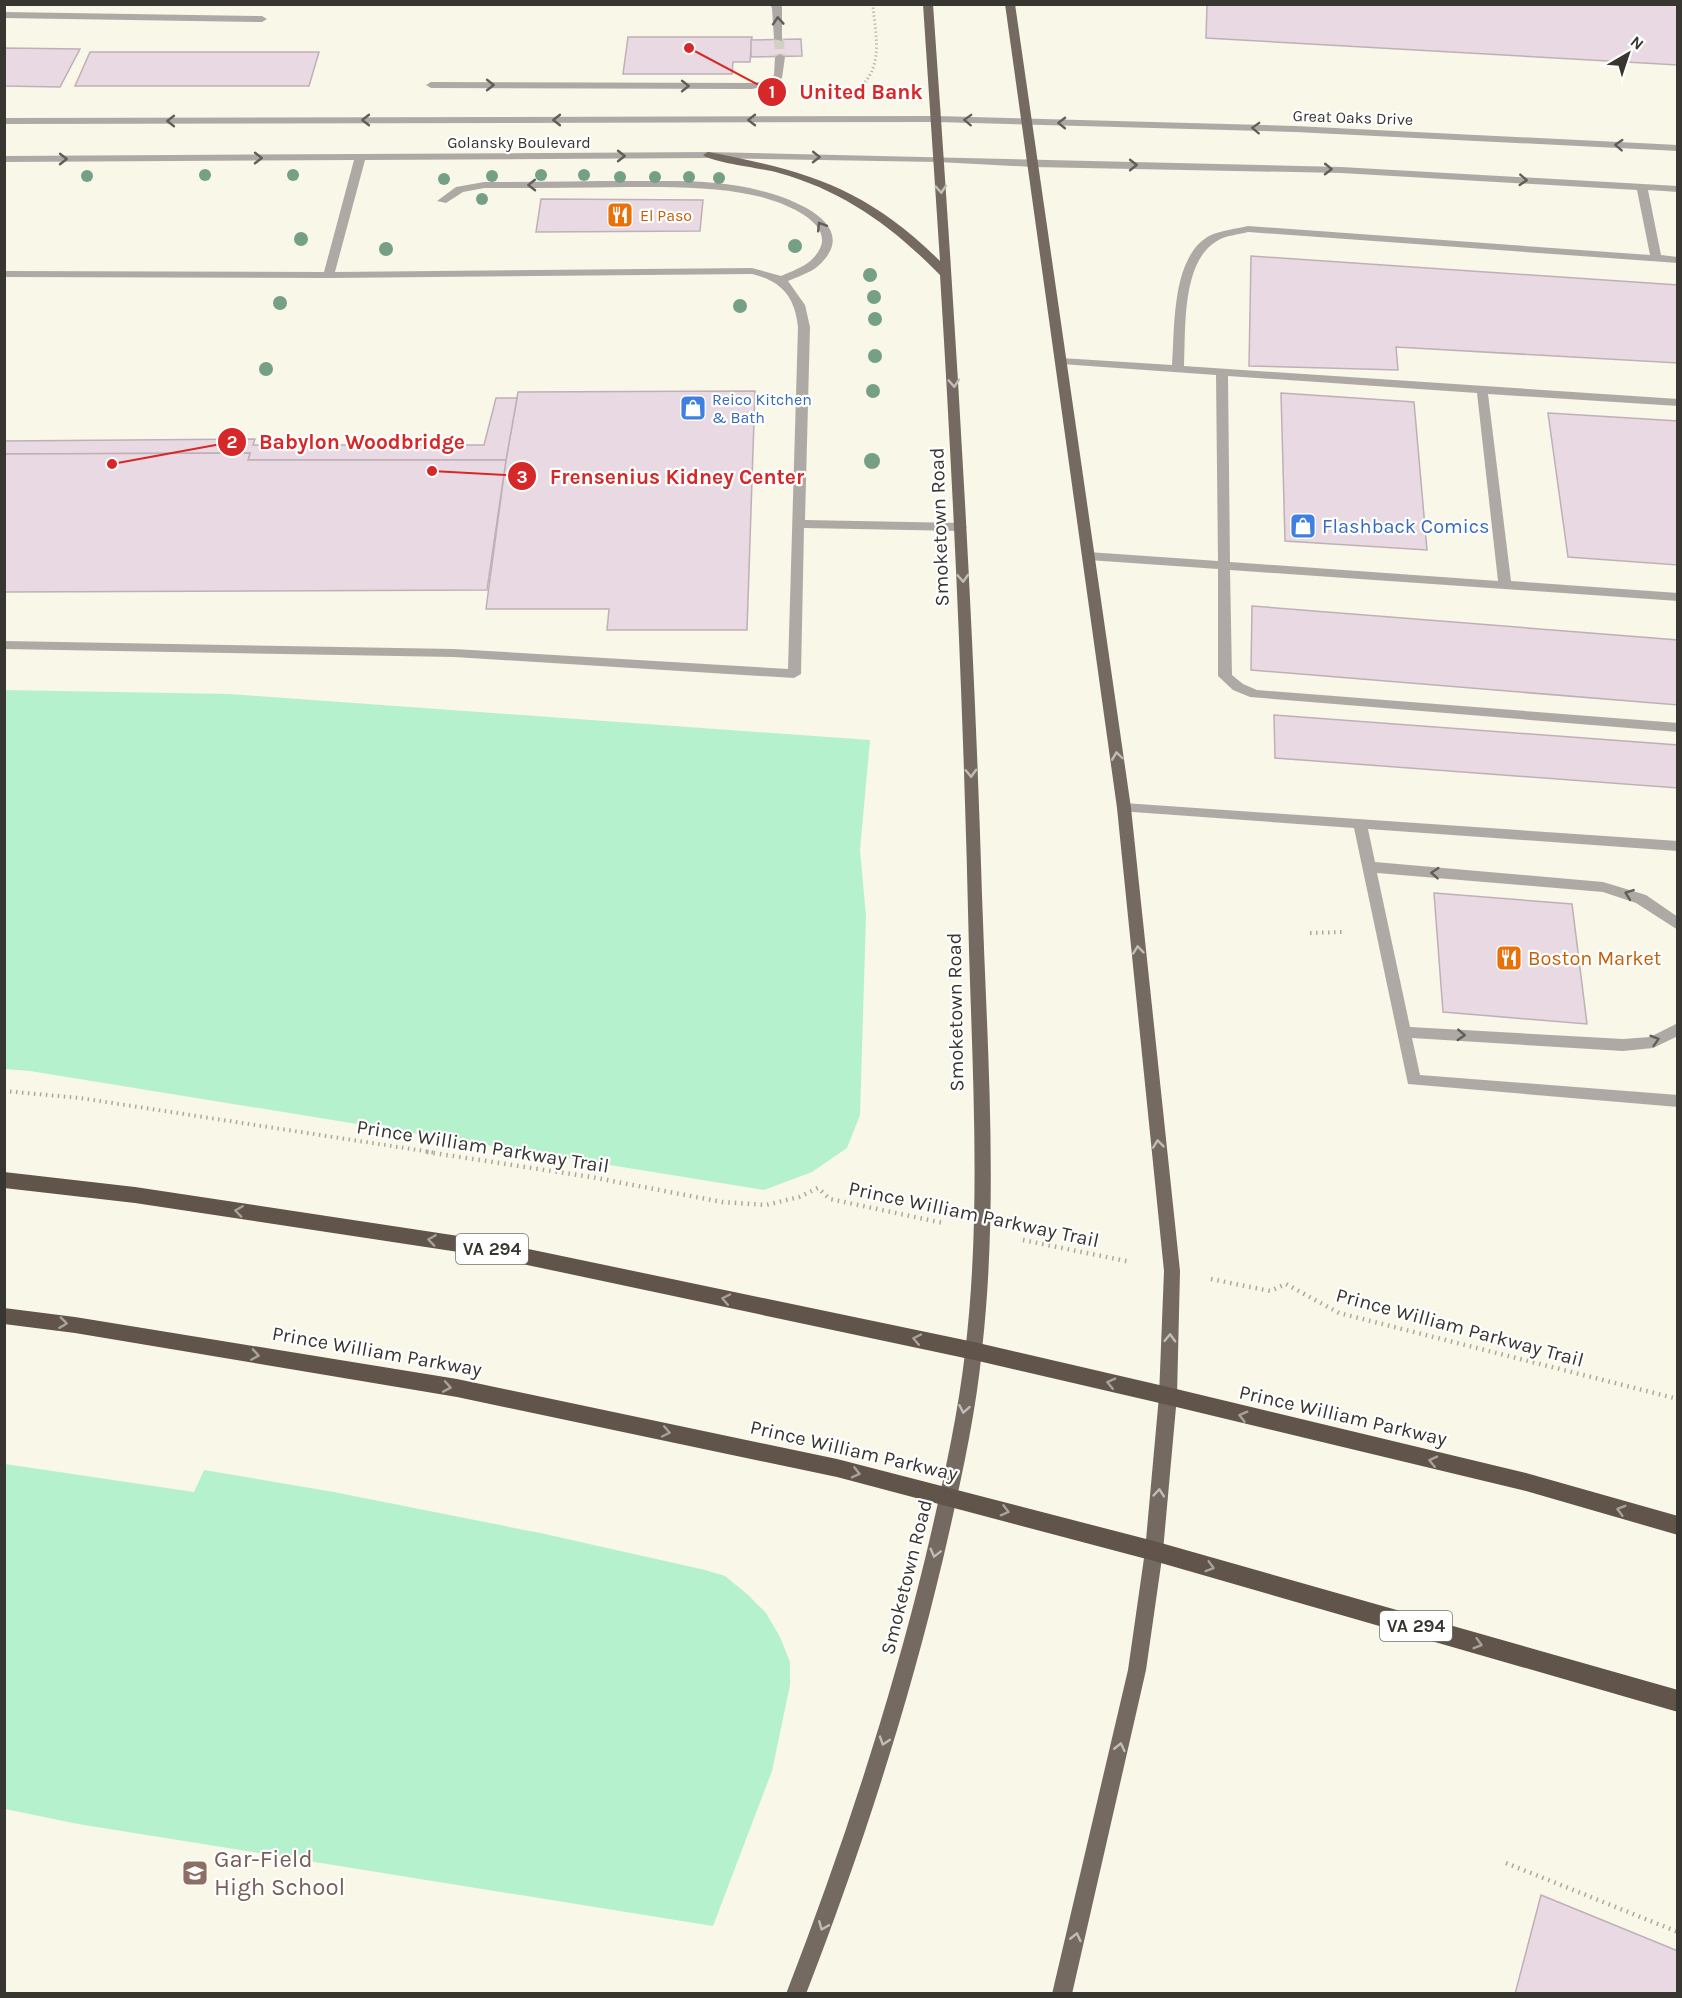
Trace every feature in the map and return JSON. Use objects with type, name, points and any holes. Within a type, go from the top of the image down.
[{"type":"highway","name":"Prince William Parkway","points":[[4,1180],[135,1195],[484,1248],[974,1351],[1168,1396],[1526,1482],[1677,1526]]},
{"type":"highway","name":"Prince William Parkway","points":[[4,1316],[86,1327],[457,1388],[815,1464],[949,1496],[1154,1551],[1677,1701]]},
{"type":"main road","name":"Smoketown Road","points":[[796,1994],[828,1915],[906,1671],[949,1496],[974,1351],[982,1231],[974,837],[961,527],[928,4]]},
{"type":"main road","points":[[1010,4],[1124,808],[1172,1271],[1168,1396],[1154,1551],[1137,1670],[1062,1994]]},
{"type":"main road","points":[[708,155],[780,168],[840,191],[886,217],[913,239],[946,274]]},
{"type":"street","points":[[774,4],[777,7],[779,39]]},
{"type":"street","points":[[4,15],[262,19]]},
{"type":"street","points":[[431,85],[752,86],[768,83],[779,76],[780,57]]},
{"type":"street","name":"Golansky Boulevard","points":[[4,122],[936,120],[1027,122]]},
{"type":"street","name":"Great Oaks Drive","points":[[1027,122],[1295,129],[1677,148]]},
{"type":"street","name":"Golansky Boulevard","points":[[4,159],[708,155],[938,159],[1033,164]]},
{"type":"street","points":[[329,275],[360,158]]},
{"type":"street","points":[[1033,164],[1341,170],[1677,189]]},
{"type":"street","points":[[442,201],[460,189],[484,185],[697,184],[758,193],[805,210],[825,230],[827,241],[821,256],[811,266],[782,280]]},
{"type":"street","points":[[1641,187],[1656,259]]},
{"type":"street","points":[[1178,369],[1186,276],[1196,254],[1213,238],[1248,229],[1677,260]]},
{"type":"street","points":[[4,274],[329,275],[746,271],[782,280],[796,294],[803,313],[804,327],[794,674],[454,654],[4,645]]},
{"type":"street","points":[[1061,361],[1677,403]]},
{"type":"street","points":[[1222,372],[1225,676],[1238,687],[1256,694],[1677,728]]},
{"type":"street","points":[[1482,390],[1505,586]]},
{"type":"street","points":[[799,524],[961,527]]},
{"type":"street","points":[[1088,556],[1677,597]]},
{"type":"street","points":[[1124,808],[1677,846]]},
{"type":"street","points":[[1360,824],[1413,1080],[1677,1101]]},
{"type":"street","points":[[1369,867],[1604,887],[1641,899],[1677,925]]},
{"type":"street","points":[[1403,1032],[1623,1045],[1653,1042],[1677,1029]]},
{"type":"path","points":[[1310,933],[1344,932]]},
{"type":"path","name":"Prince William Parkway Trail","points":[[4,1091],[80,1098],[591,1177],[722,1202],[766,1205],[799,1197],[818,1188],[830,1199],[1172,1271],[1270,1291],[1286,1284],[1339,1313],[1677,1399]]},
{"type":"path","points":[[1506,1863],[1677,1932]]},
{"type":"green space","points":[[4,690],[229,694],[870,740],[860,850],[866,916],[860,1115],[847,1148],[812,1172],[764,1190],[30,1071],[5,1069]]},
{"type":"green space","points":[[5,1464],[194,1492],[204,1470],[334,1492],[545,1534],[725,1576],[766,1613],[780,1637],[790,1662],[790,1685],[772,1771],[713,1926],[78,1824],[5,1809]]},
{"type":"building","points":[[1207,4],[1678,4],[1678,65],[1206,38]]},
{"type":"building","points":[[628,37],[752,37],[750,62],[733,62],[732,74],[623,74]]},
{"type":"building","points":[[801,39],[802,56],[751,57],[751,40]]},
{"type":"building","points":[[4,48],[80,49],[60,87],[4,86]]},
{"type":"building","points":[[90,52],[319,52],[309,86],[75,86]]},
{"type":"building","name":"El Paso","points":[[541,199],[703,200],[700,231],[536,232]]},
{"type":"building","points":[[1251,256],[1678,285],[1678,363],[1396,347],[1398,370],[1249,366]]},
{"type":"building","points":[[755,391],[747,630],[607,630],[609,609],[486,609],[506,460],[518,392]]},
{"type":"building","points":[[1281,393],[1414,402],[1427,550],[1285,541]]},
{"type":"building","points":[[496,398],[517,398],[506,460],[248,460],[250,453],[4,454],[4,441],[255,439],[253,445],[484,445]]},
{"type":"building","points":[[1548,413],[1678,421],[1678,565],[1568,557]]},
{"type":"building","points":[[250,453],[248,460],[506,460],[487,590],[4,592],[4,454]]},
{"type":"building","points":[[1252,606],[1678,640],[1678,705],[1251,670]]},
{"type":"building","points":[[1274,715],[1678,745],[1678,788],[1275,758]]},
{"type":"building","name":"Boston Market","points":[[1434,893],[1572,904],[1587,1024],[1443,1012]]},
{"type":"building","points":[[1541,1895],[1678,1951],[1678,1994],[1515,1994]]},
{"type":"tunnel","points":[[779,39],[780,57]]},
{"type":"place","name":"United Bank","points":[[689,48]]},
{"type":"place","name":"El Paso","points":[[620,215]]},
{"type":"place","name":"Reico Kitchen & Bath","points":[[693,408]]},
{"type":"place","name":"Babylon Woodbridge","points":[[112,464]]},
{"type":"place","name":"Frensenius Kidney Center","points":[[432,471]]},
{"type":"place","name":"Flashback Comics","points":[[1303,526]]},
{"type":"place","name":"Boston Market","points":[[1509,958]]},
{"type":"place","name":"Gar-Field High School","points":[[195,1873]]}]
